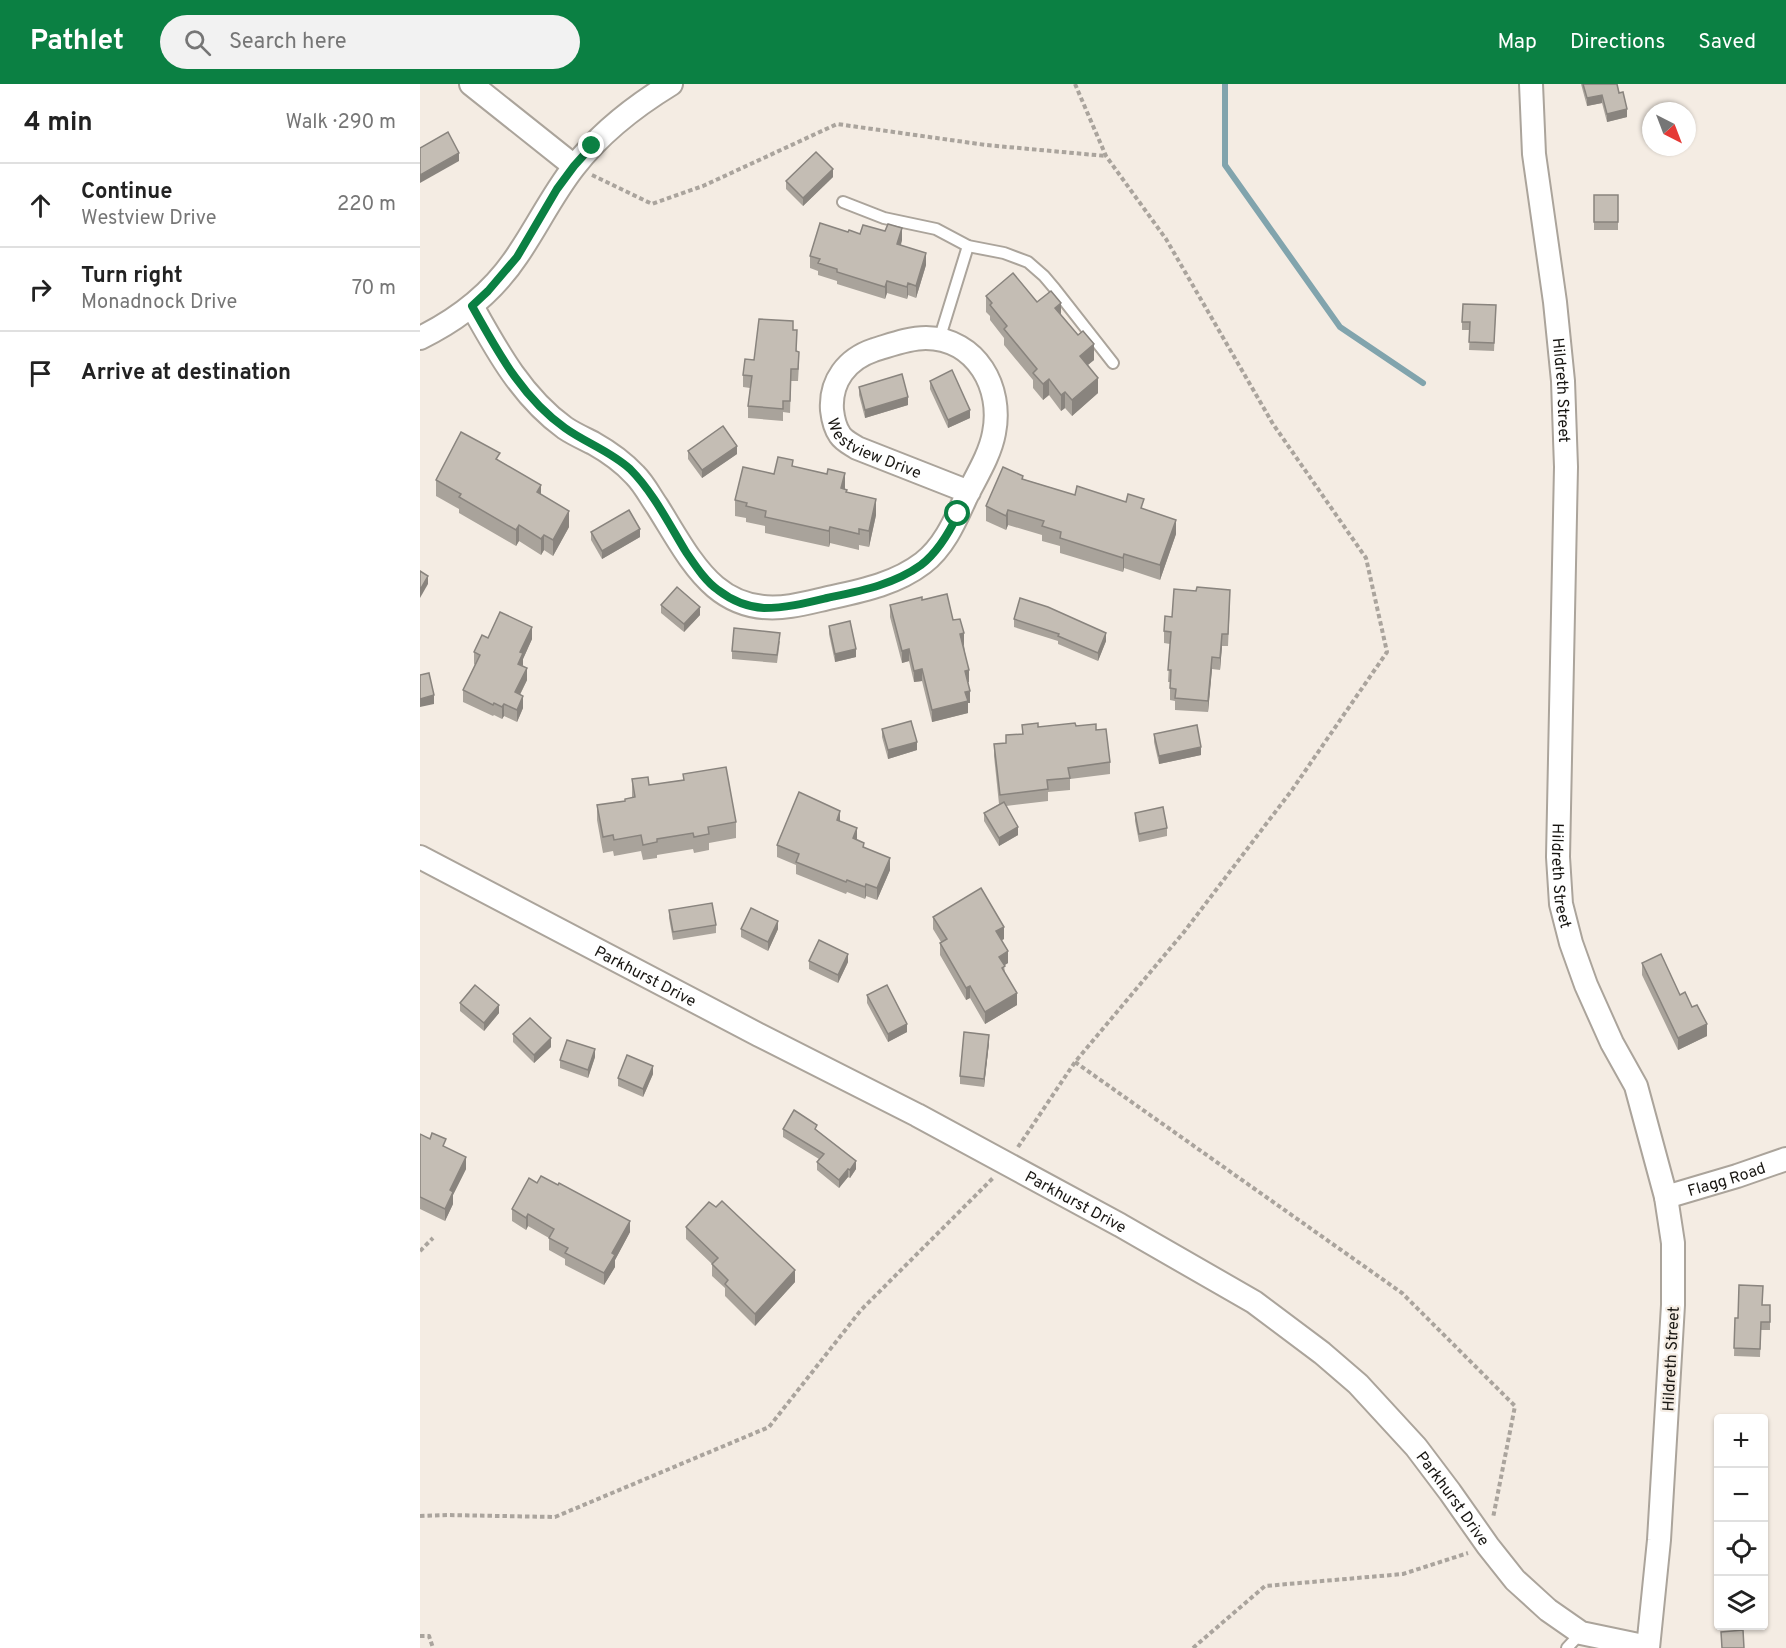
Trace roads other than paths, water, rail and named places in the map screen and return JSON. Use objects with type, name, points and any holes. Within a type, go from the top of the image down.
[{"type":"street","points":[[471,84],[574,166]]},
{"type":"street","points":[[420,338],[472,306],[488,291],[517,257],[557,189],[574,166],[619,122],[671,84]]},
{"type":"street","name":"Hildreth Street","points":[[1531,84],[1534,154],[1555,302],[1563,381],[1566,467],[1558,857],[1561,904],[1571,943],[1586,985],[1612,1043],[1636,1086],[1666,1197],[1673,1243],[1673,1305],[1659,1540],[1648,1648]]},
{"type":"street","name":"Westview Drive","points":[[472,306],[507,367],[539,407],[563,427],[606,451],[628,468],[646,489],[691,560],[706,579],[718,590],[742,603],[762,608],[790,606],[888,582],[907,573],[931,556],[953,525],[969,492],[994,436],[995,399],[989,379],[976,361],[959,348],[939,340],[928,338],[906,340],[866,353],[850,362],[835,386],[832,405],[834,423],[838,433],[857,448],[969,492]]},
{"type":"street","name":"Parkhurst Drive","points":[[420,857],[548,926],[588,944],[759,1035],[917,1114],[1120,1225],[1254,1302],[1322,1353],[1358,1384],[1416,1447],[1515,1580],[1548,1610],[1574,1641],[1648,1648]]},
{"type":"street","name":"Flagg Road","points":[[1666,1197],[1786,1159]]},
{"type":"lane","points":[[843,202],[884,218],[936,230],[968,246],[1004,253],[1028,262],[1044,276],[1113,363]]},
{"type":"lane","points":[[939,340],[968,246]]},
{"type":"waterway","points":[[1225,84],[1225,165],[1340,327],[1423,383]]}]
